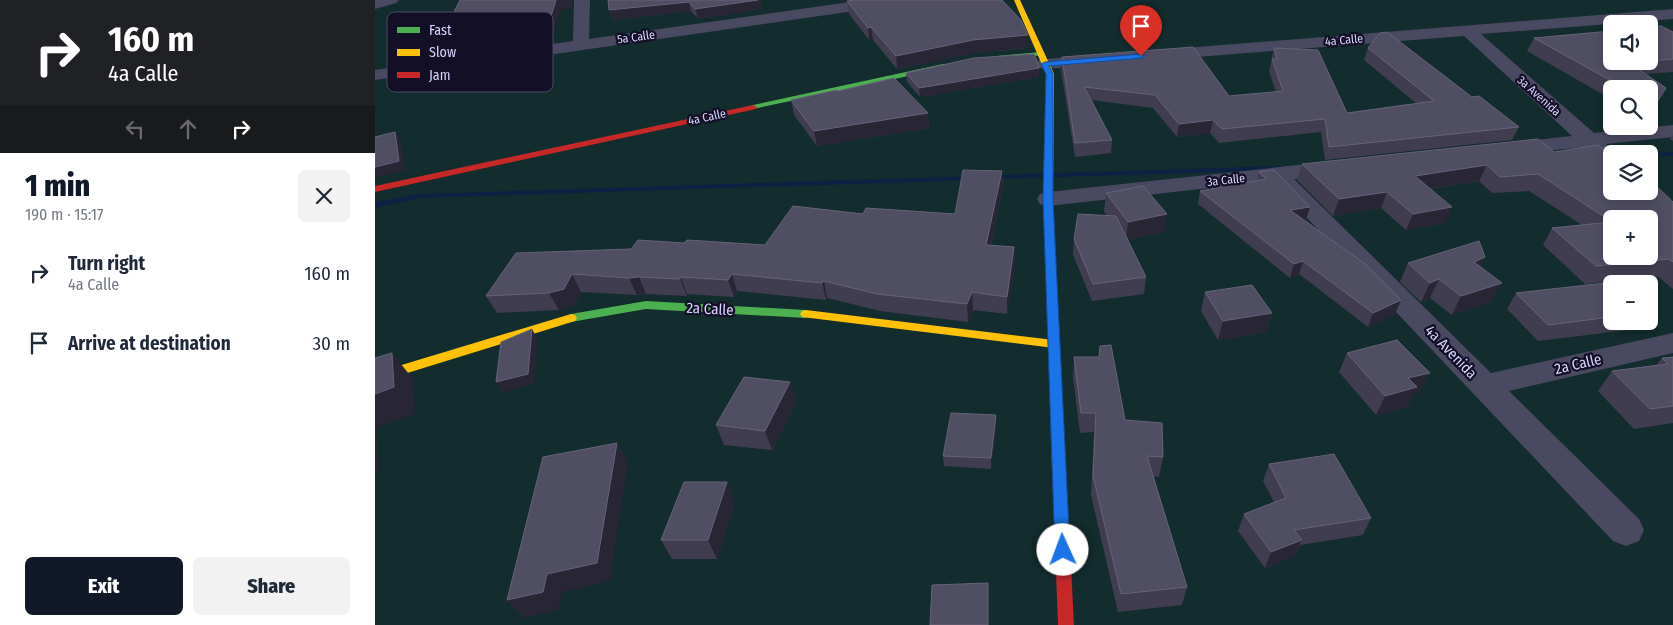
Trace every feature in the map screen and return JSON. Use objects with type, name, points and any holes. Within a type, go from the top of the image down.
[{"type":"street","points":[[375,4],[391,0]]},
{"type":"street","points":[[581,45],[583,0]]},
{"type":"street","name":"5a Calle","points":[[553,49],[897,0]]},
{"type":"street","points":[[1017,0],[1049,74],[1048,199],[1066,625]]},
{"type":"street","name":"4a Calle","points":[[1143,56],[1673,14]]},
{"type":"street","name":"3a Avenida","points":[[1467,30],[1603,153]]},
{"type":"street","points":[[983,59],[1114,58]]},
{"type":"street","name":"4a Calle","points":[[375,189],[955,64]]},
{"type":"street","points":[[1491,151],[1673,131]]},
{"type":"street","name":"3a Calle","points":[[1048,199],[1354,166]]},
{"type":"street","name":"4a Avenida","points":[[1276,174],[1626,530]]},
{"type":"street","name":"2a Calle","points":[[375,378],[580,315],[646,305],[824,315],[1054,344]]},
{"type":"street","name":"2a Calle","points":[[1484,386],[1673,343]]},
{"type":"green space","points":[[375,0],[1673,0],[1673,625],[375,625]]},
{"type":"building","points":[[460,0],[556,0],[552,12],[454,12]]},
{"type":"building","points":[[608,0],[758,0],[695,9],[689,2],[609,10]]},
{"type":"building","points":[[1002,0],[1021,20],[1028,35],[973,40],[896,56],[871,27],[868,28],[847,1]]},
{"type":"building","points":[[1658,26],[1673,32],[1673,59],[1658,60]]},
{"type":"building","points":[[1387,32],[1472,97],[1479,96],[1519,127],[1329,147],[1325,119],[1222,129],[1213,120],[1179,124],[1155,95],[1084,87],[1112,140],[1075,143],[1062,57],[1193,47],[1229,96],[1283,91],[1272,59],[1277,59],[1274,48],[1318,50],[1347,113],[1434,101],[1368,48],[1380,33]]},
{"type":"building","points":[[1603,32],[1603,70],[1640,70],[1654,80],[1610,80],[1534,38]]},
{"type":"building","points":[[1034,54],[1039,68],[919,88],[906,73],[974,58]]},
{"type":"building","points":[[894,78],[928,113],[814,131],[791,100],[838,91]]},
{"type":"building","points":[[1658,83],[1666,88],[1658,100]]},
{"type":"building","points":[[395,132],[399,161],[375,167],[375,137]]},
{"type":"building","points":[[1538,139],[1554,152],[1598,145],[1603,148],[1603,200],[1658,200],[1658,188],[1673,202],[1673,262],[1669,259],[1658,260],[1658,210],[1603,210],[1603,216],[1538,174],[1500,177],[1487,165],[1415,176],[1452,207],[1413,214],[1387,192],[1339,199],[1302,164]]},
{"type":"building","points":[[963,170],[1002,171],[986,245],[1014,247],[1007,297],[972,292],[967,304],[877,294],[824,281],[822,283],[732,274],[728,280],[681,277],[680,279],[629,278],[572,274],[564,289],[549,293],[486,296],[516,253],[631,249],[638,240],[684,243],[687,240],[765,245],[793,206],[863,214],[866,208],[955,214]]},
{"type":"building","points":[[1274,170],[1310,207],[1290,210],[1365,264],[1401,300],[1373,313],[1303,261],[1294,264],[1200,191],[1266,179],[1259,172]]},
{"type":"building","points":[[1143,186],[1167,214],[1128,222],[1106,193]]},
{"type":"building","points":[[1078,214],[1116,216],[1146,277],[1093,284],[1074,239]]},
{"type":"building","points":[[1603,223],[1603,265],[1606,265],[1596,266],[1552,228]]},
{"type":"building","points":[[1479,241],[1485,257],[1474,262],[1502,283],[1461,296],[1439,279],[1430,283],[1408,263]]},
{"type":"building","points":[[1603,283],[1603,318],[1548,325],[1516,293]]},
{"type":"building","points":[[1252,285],[1272,313],[1223,321],[1205,292]]},
{"type":"building","points":[[532,329],[528,374],[496,382],[501,342]]},
{"type":"building","points":[[1397,340],[1430,373],[1408,378],[1417,387],[1385,396],[1347,353]]},
{"type":"building","points":[[1111,345],[1125,420],[1162,423],[1163,457],[1147,456],[1187,587],[1121,594],[1093,476],[1096,413],[1081,413],[1074,357],[1099,357],[1100,346]]},
{"type":"building","points":[[392,353],[394,387],[375,394],[375,358]]},
{"type":"building","points":[[1673,357],[1673,406],[1650,409],[1612,371],[1668,364],[1662,358]]},
{"type":"building","points":[[744,377],[790,382],[765,431],[716,425]]},
{"type":"building","points":[[951,413],[996,415],[991,458],[943,456]]},
{"type":"building","points":[[617,443],[597,563],[547,574],[543,592],[507,600],[543,457]]},
{"type":"building","points":[[1334,454],[1371,518],[1294,530],[1302,540],[1271,552],[1244,514],[1286,498],[1269,464]]},
{"type":"building","points":[[684,482],[727,482],[708,540],[661,540]]},
{"type":"building","points":[[988,583],[988,625],[930,625],[932,585]]},
{"type":"waterway","points":[[1658,155],[1673,154]]},
{"type":"waterway","points":[[990,177],[1283,168]]},
{"type":"waterway","points":[[375,205],[420,196],[973,178]]},
{"type":"traffic: fast","points":[[997,58],[1041,54]]},
{"type":"traffic: fast","points":[[753,107],[943,66]]},
{"type":"traffic: fast","points":[[1051,270],[1059,470]]},
{"type":"traffic: fast","points":[[571,318],[646,305],[806,314]]},
{"type":"traffic: slow","points":[[1017,0],[1050,74],[1048,199],[1051,270]]},
{"type":"traffic: slow","points":[[806,314],[1054,344]]},
{"type":"traffic: slow","points":[[375,378],[571,318]]},
{"type":"traffic: jam","points":[[375,189],[753,107]]},
{"type":"traffic: jam","points":[[1059,470],[1066,625]]},
{"type":"route","points":[[1063,550],[1048,199],[1049,74],[1045,64],[1141,56]]}]
